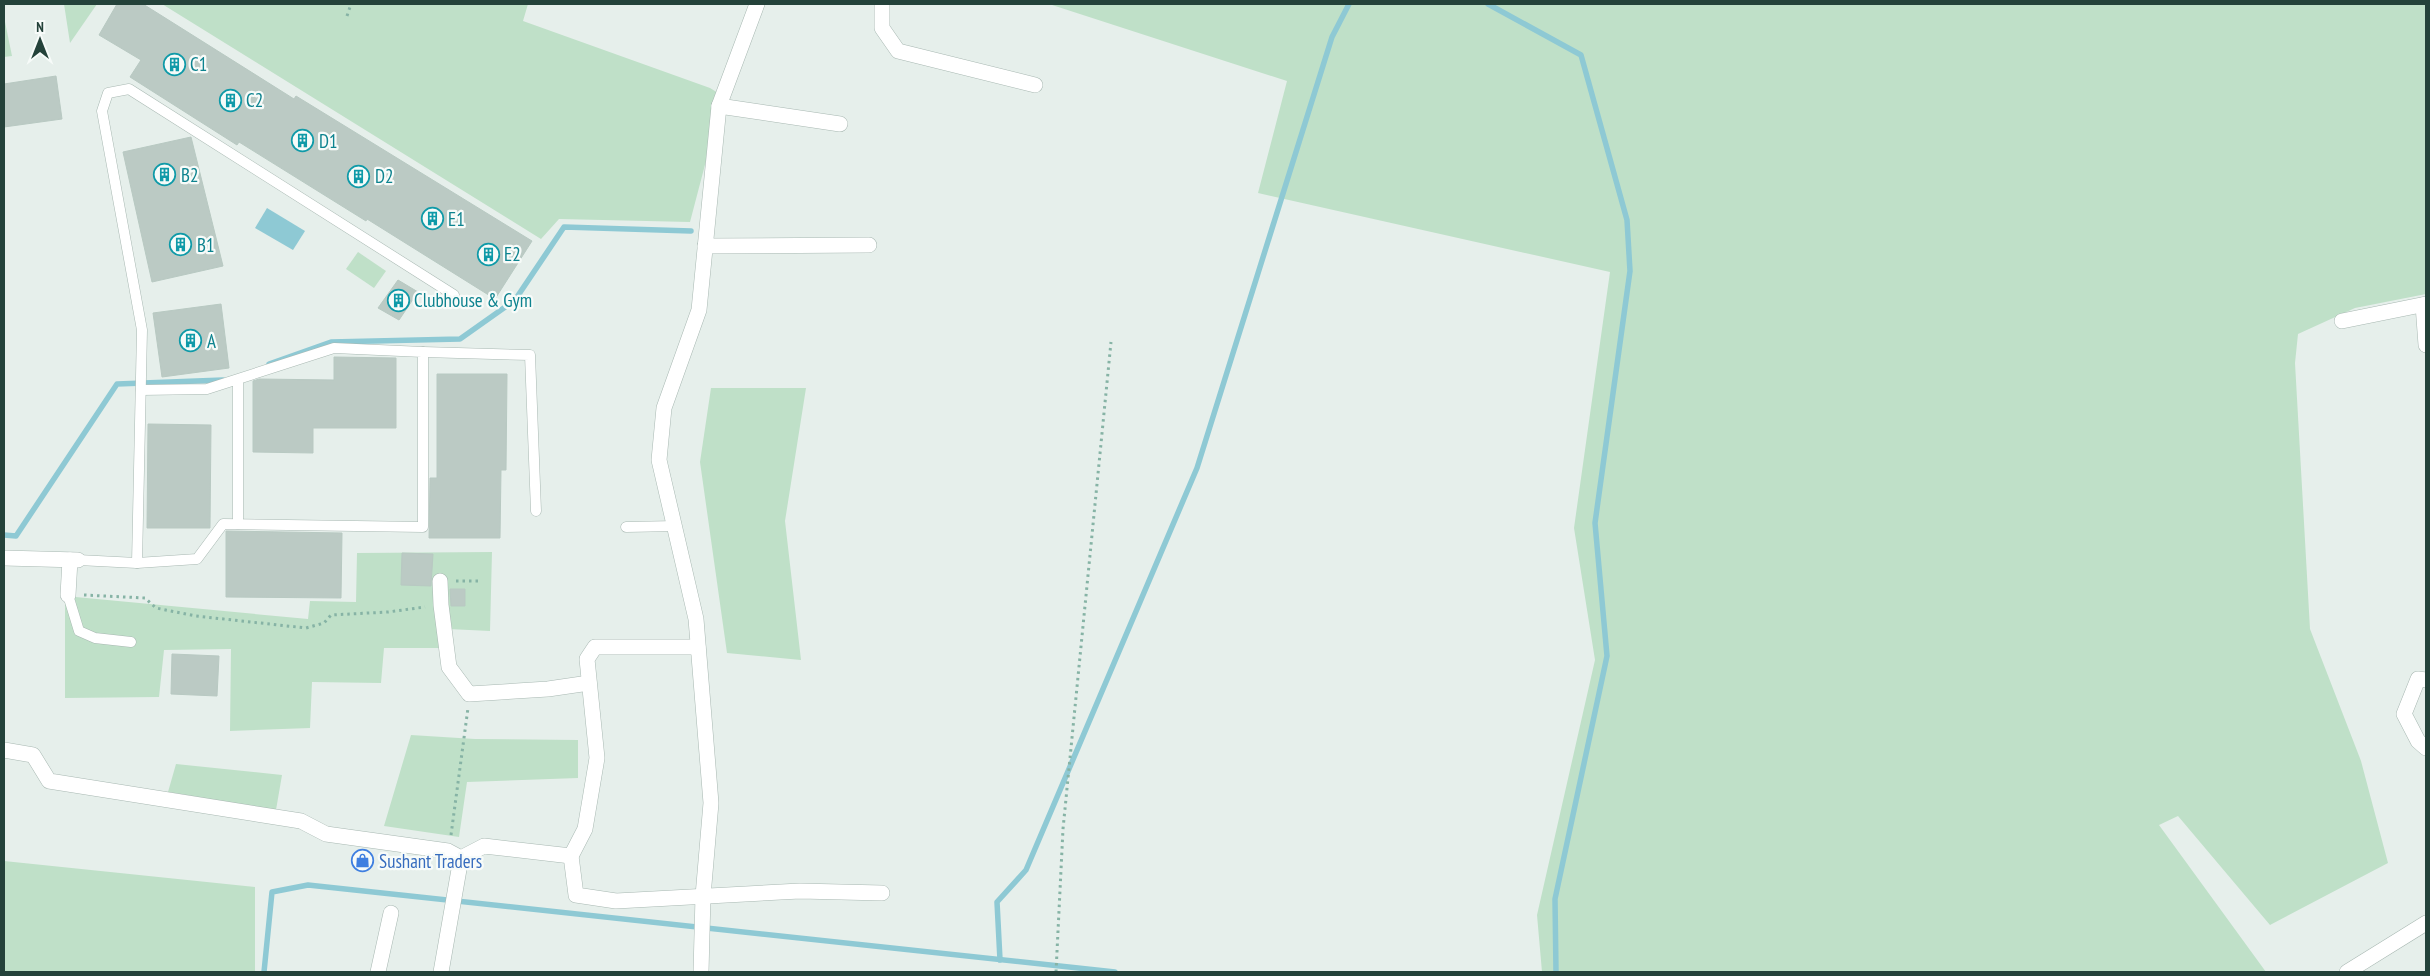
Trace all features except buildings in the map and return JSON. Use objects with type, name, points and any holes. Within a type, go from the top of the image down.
[{"type":"street","points":[[701,972],[703,896],[711,803],[696,619],[676,526],[659,460],[664,408],[699,310],[719,106],[757,4]]},
{"type":"street","points":[[882,4],[882,28],[898,51],[1036,85]]},
{"type":"street","points":[[719,106],[840,124]]},
{"type":"street","points":[[705,246],[869,244]]},
{"type":"street","points":[[2342,321],[2424,304],[2426,345]]},
{"type":"street","points":[[4,558],[74,560],[68,595]]},
{"type":"street","points":[[440,581],[441,605],[449,667],[469,694],[548,689],[589,683]]},
{"type":"street","points":[[698,647],[595,647],[587,659],[597,758],[585,828],[571,856],[576,895],[616,901],[800,891],[882,893]]},
{"type":"street","points":[[2426,680],[2418,679],[2404,714],[2418,741],[2426,748]]},
{"type":"street","points":[[4,750],[33,755],[49,781],[301,821],[326,834],[454,855],[484,846],[571,856]]},
{"type":"street","points":[[442,972],[454,855]]},
{"type":"street","points":[[378,972],[391,913]]},
{"type":"street","points":[[2347,972],[2426,923]]},
{"type":"lane","points":[[137,563],[142,330],[102,111],[108,93],[128,89],[454,295]]},
{"type":"lane","points":[[141,390],[207,389],[334,348],[530,355],[536,511]]},
{"type":"lane","points":[[74,560],[137,563],[197,560],[223,524],[423,527],[422,352]]},
{"type":"lane","points":[[238,380],[238,524]]},
{"type":"lane","points":[[626,527],[676,526]]},
{"type":"lane","points":[[68,595],[79,631],[95,638],[130,642]]},
{"type":"path","points":[[347,16],[351,4]]},
{"type":"path","points":[[1056,972],[1063,829],[1111,342]]},
{"type":"path","points":[[440,581],[478,581]]},
{"type":"path","points":[[68,595],[145,598],[156,608],[196,616],[306,628],[324,623],[331,615],[388,612],[441,605]]},
{"type":"path","points":[[454,855],[454,819],[469,694]]},
{"type":"green space","points":[[64,4],[97,4],[70,43]]},
{"type":"green space","points":[[162,4],[528,4],[523,21],[710,88],[723,96],[690,222],[559,219],[541,239]]},
{"type":"green space","points":[[1049,4],[2426,4],[2426,294],[2355,308],[2298,334],[2295,363],[2310,629],[2361,761],[2388,863],[2270,925],[2178,816],[2159,825],[2266,972],[1542,972],[1537,915],[1595,660],[1574,528],[1610,272],[1258,193],[1287,81]]},
{"type":"green space","points":[[4,17],[12,56],[4,57]]},
{"type":"green space","points":[[358,252],[386,271],[374,288],[346,269]]},
{"type":"green space","points":[[711,388],[806,388],[785,521],[801,660],[727,653],[700,462]]},
{"type":"green space","points":[[492,552],[490,631],[448,629],[447,648],[384,648],[381,683],[312,682],[310,728],[230,731],[231,649],[164,650],[159,697],[65,698],[65,596],[308,619],[310,601],[356,602],[357,553]]},
{"type":"green space","points":[[411,735],[475,739],[578,740],[578,778],[467,782],[459,837],[384,826]]},
{"type":"green space","points":[[176,764],[282,775],[276,810],[168,792]]},
{"type":"green space","points":[[4,861],[255,887],[255,972],[4,972]]},
{"type":"water","points":[[267,208],[305,231],[293,250],[255,228]]},
{"type":"waterway","points":[[1000,960],[997,902],[1026,870],[1197,468],[1332,37],[1349,4]]},
{"type":"waterway","points":[[1488,4],[1581,55],[1627,220],[1630,271],[1595,523],[1607,656],[1555,899],[1556,972]]},
{"type":"waterway","points":[[269,364],[331,342],[460,339],[515,300],[564,227],[691,231]]},
{"type":"waterway","points":[[4,535],[16,536],[117,384],[223,380]]},
{"type":"waterway","points":[[264,972],[272,892],[308,885],[1115,972]]},
{"type":"place","name":"C1","points":[[174,64]]},
{"type":"place","name":"C2","points":[[230,100]]},
{"type":"place","name":"D1","points":[[303,141]]},
{"type":"place","name":"B2","points":[[165,175]]},
{"type":"place","name":"D2","points":[[359,176]]},
{"type":"place","name":"E1","points":[[432,219]]},
{"type":"place","name":"B1","points":[[181,245]]},
{"type":"place","name":"E2","points":[[488,254]]},
{"type":"place","name":"Clubhouse & Gym","points":[[398,300]]},
{"type":"place","name":"A","points":[[191,341]]},
{"type":"place","name":"Sushant Traders","points":[[363,861]]}]
